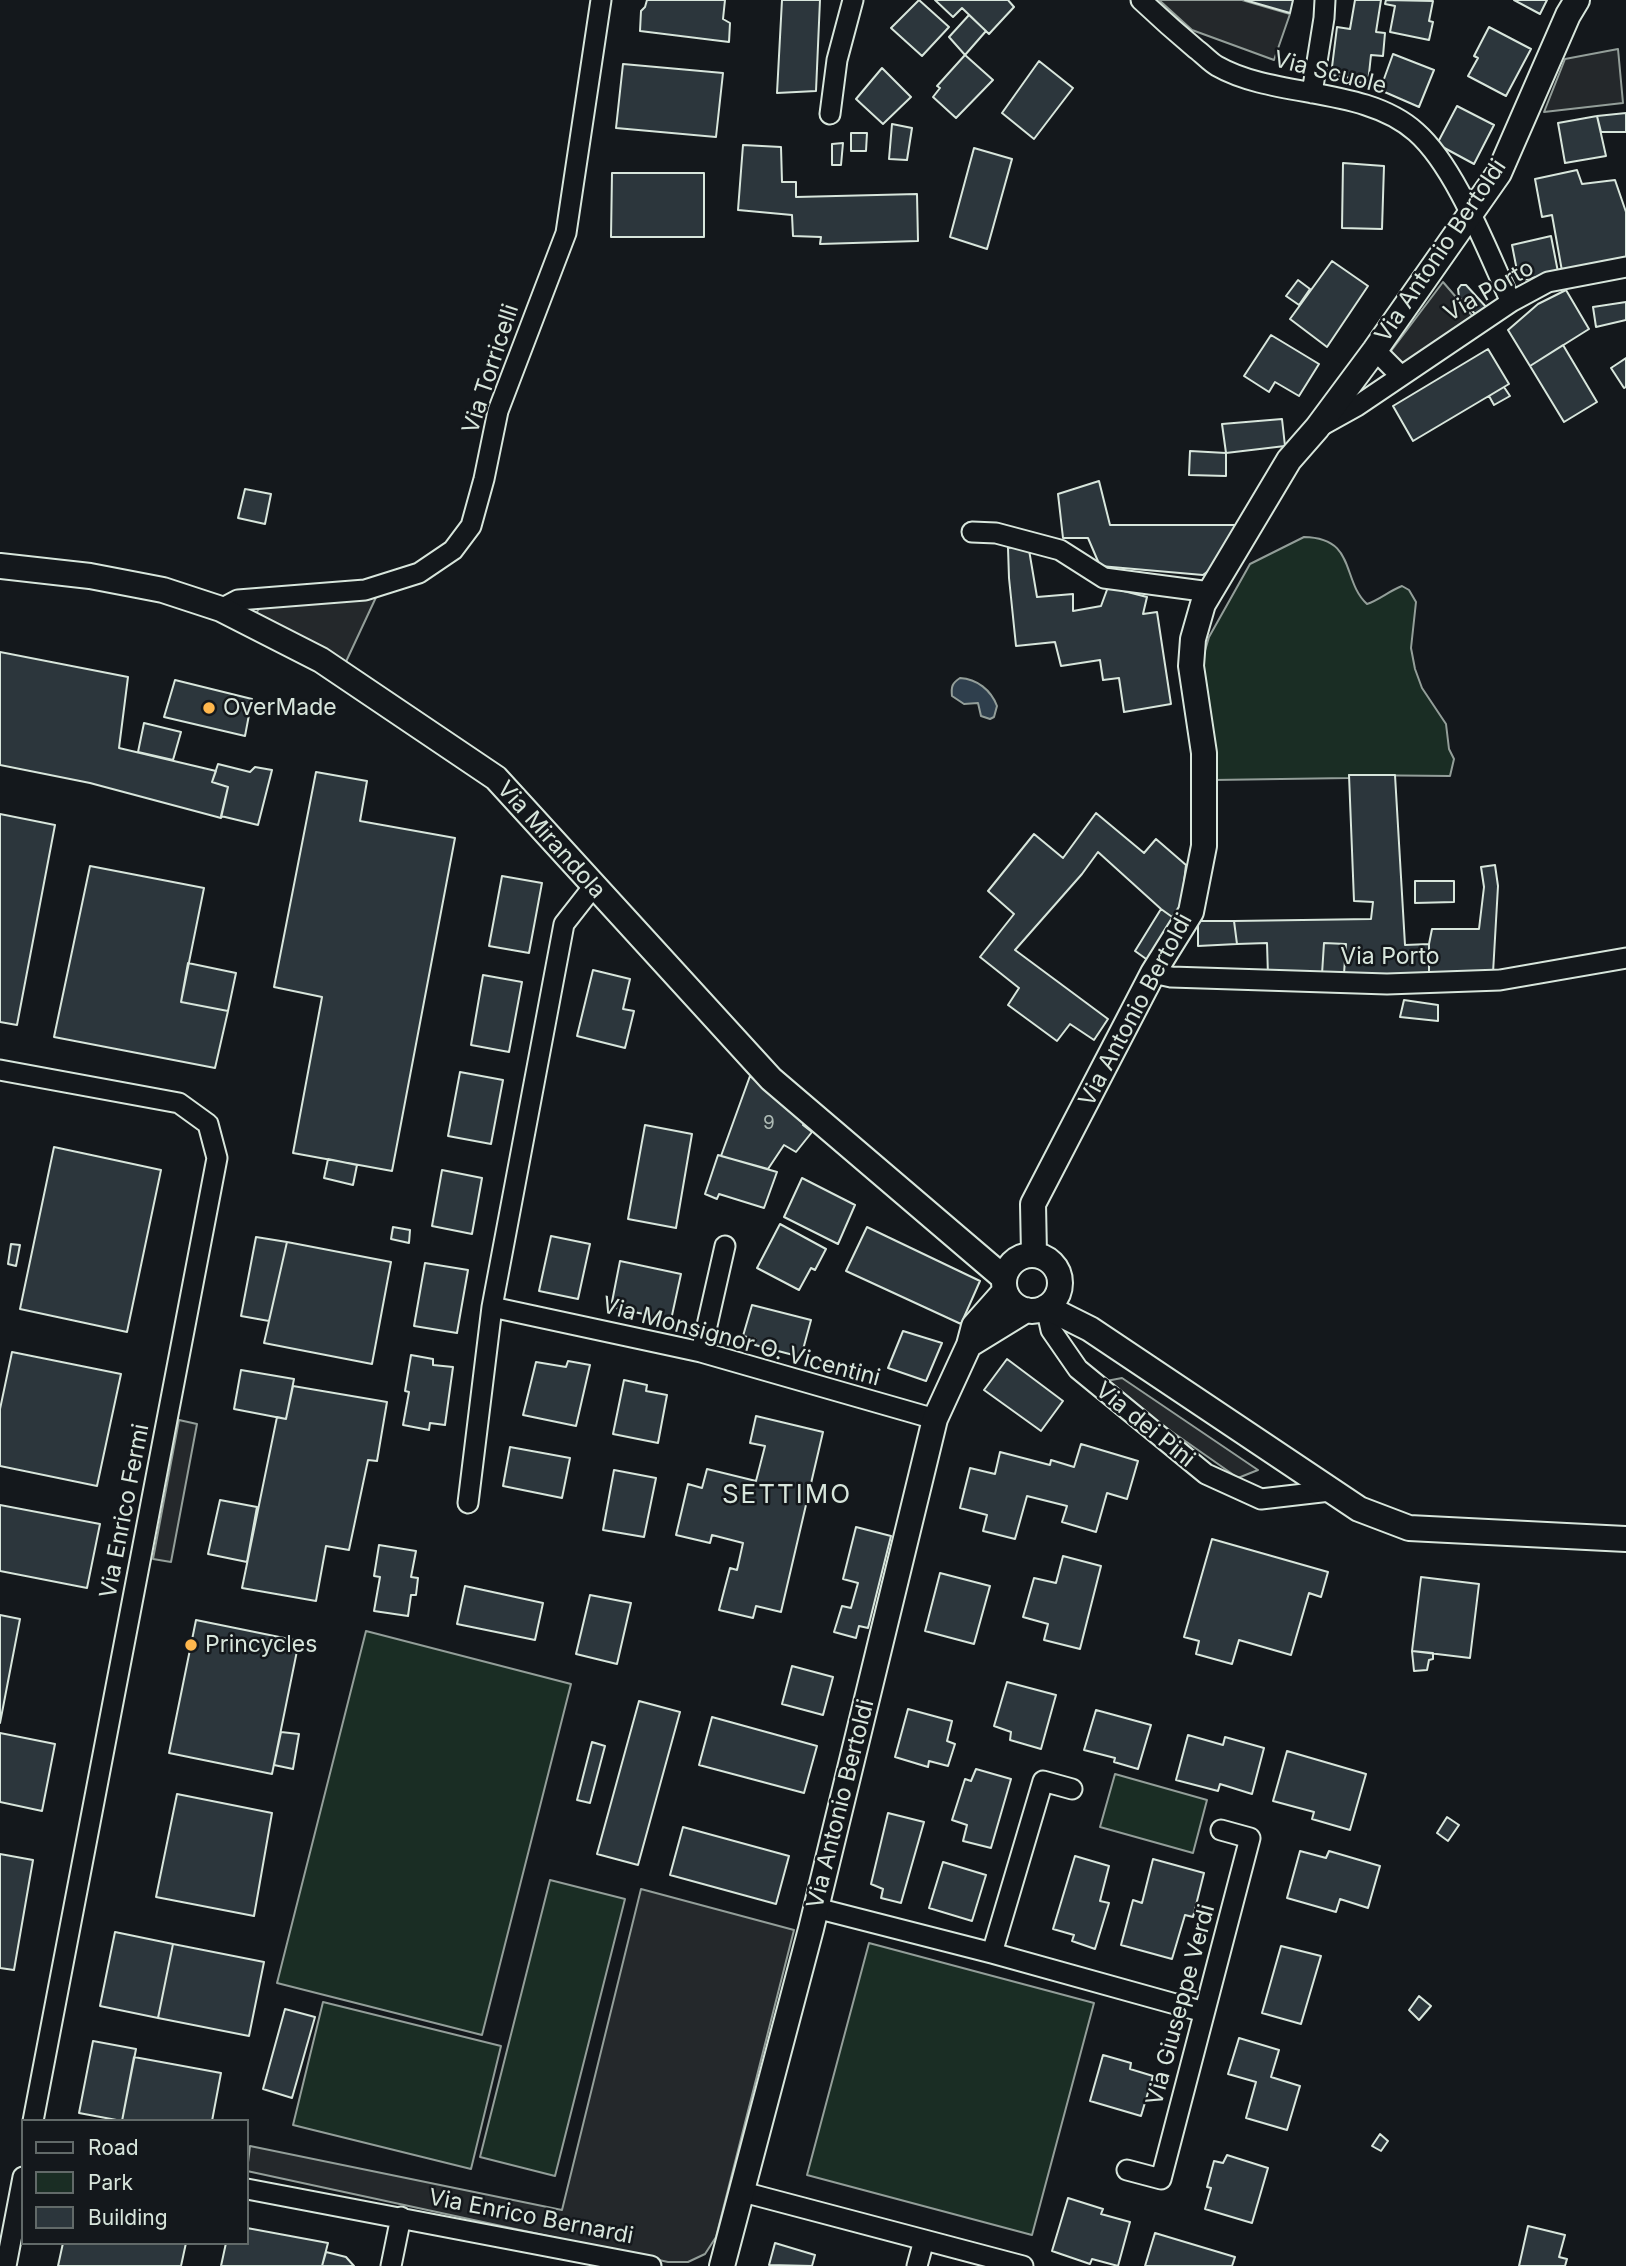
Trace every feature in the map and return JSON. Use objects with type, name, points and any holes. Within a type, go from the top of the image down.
[{"type":"street","name":"Via Torricelli","points":[[221,609],[237,600],[365,590],[419,573],[453,550],[471,526],[498,411],[566,233],[601,0]]},
{"type":"street","points":[[830,114],[837,60],[853,0]]},
{"type":"street","name":"Via Scuole","points":[[1141,0],[1216,66],[1254,80],[1387,111],[1415,131],[1435,151],[1471,215],[1511,302]]},
{"type":"street","points":[[1312,93],[1325,0]]},
{"type":"street","name":"Via Antonio Bertoldi","points":[[1034,1254],[1033,1203],[1153,973],[1191,912],[1203,846],[1203,753],[1191,666],[1192,639],[1203,604],[1289,460],[1317,428],[1375,350],[1499,173],[1577,0]]},
{"type":"street","name":"Via Porto","points":[[1317,428],[1356,406],[1511,302],[1548,282],[1626,267]]},
{"type":"street","name":"Via Antonio Bertoldi","points":[[1375,350],[1400,375]]},
{"type":"street","points":[[972,532],[996,533],[1060,550],[1104,578],[1210,592]]},
{"type":"street","name":"Via Mirandola","points":[[0,566],[90,576],[163,590],[221,609],[321,660],[496,778],[771,1079],[1004,1284]]},
{"type":"street","points":[[468,1503],[492,1307],[565,924],[593,887]]},
{"type":"street","name":"Via Porto","points":[[1153,973],[1171,977],[1387,984],[1500,980],[1626,958]]},
{"type":"street","name":"Via Enrico Fermi","points":[[0,1070],[180,1103],[208,1124],[217,1158],[33,2119]]},
{"type":"street","points":[[701,1352],[725,1246]]},
{"type":"street","points":[[969,1345],[1044,1302],[1060,1277],[1055,1266],[1046,1258],[1034,1254],[1021,1257],[1010,1265],[1004,1284],[1011,1302],[1044,1302]]},
{"type":"street","name":"Via Antonio Bertoldi","points":[[722,2266],[816,1908],[935,1419],[969,1345],[974,1326],[1004,1284]]},
{"type":"street","name":"Via dei Pini","points":[[1044,1302],[1090,1329],[1359,1509],[1409,1528],[1626,1539]]},
{"type":"street","name":"Via dei Pini","points":[[1044,1302],[1051,1330],[1078,1369],[1206,1474],[1261,1499]]},
{"type":"street","name":"Via Monsignor O. Vicentini","points":[[492,1307],[701,1352],[935,1419]]},
{"type":"street","points":[[1261,1499],[1286,1481],[1288,1474],[1283,1458]]},
{"type":"street","points":[[1261,1499],[1330,1491]]},
{"type":"street","points":[[992,1953],[1043,1781],[1072,1789]]},
{"type":"street","name":"Via Giuseppe Verdi","points":[[1127,2170],[1161,2179],[1250,1838],[1221,1830]]},
{"type":"street","points":[[816,1908],[992,1953],[1204,2012]]},
{"type":"street","points":[[6,2266],[21,2187]]},
{"type":"street","name":"Via Enrico Bernardi","points":[[248,2189],[651,2266]]},
{"type":"street","points":[[743,2192],[1023,2266]]},
{"type":"street","name":"Via Enrico Bernardi","points":[[391,2266],[401,2217]]},
{"type":"street","points":[[917,2266],[924,2241]]},
{"type":"green space","points":[[1304,537],[1321,539],[1340,552],[1359,594],[1367,604],[1402,586],[1409,590],[1416,602],[1411,648],[1415,669],[1422,688],[1446,724],[1449,749],[1454,759],[1450,776],[1349,775],[1349,778],[1213,780],[1203,686],[1204,654],[1209,637],[1250,564]]},
{"type":"green space","points":[[366,1631],[571,1684],[482,2035],[277,1983]]},
{"type":"green space","points":[[1115,1774],[1207,1800],[1193,1853],[1100,1827]]},
{"type":"green space","points":[[550,1880],[625,1899],[555,2176],[480,2157]]},
{"type":"green space","points":[[869,1943],[1094,2003],[1032,2235],[807,2175]]},
{"type":"green space","points":[[323,2002],[501,2046],[471,2169],[293,2125]]},
{"type":"shaded area","points":[[1159,0],[1242,0],[1290,14],[1274,60],[1192,30]]},
{"type":"shaded area","points":[[1618,49],[1623,103],[1544,112],[1565,59]]},
{"type":"shaded area","points":[[1443,282],[1475,319],[1399,368],[1388,355]]},
{"type":"shaded area","points":[[378,593],[344,666],[256,613],[262,605]]},
{"type":"shaded area","points":[[1122,1378],[1258,1470],[1238,1478],[1101,1382]]},
{"type":"shaded area","points":[[179,1420],[197,1424],[171,1562],[153,1559]]},
{"type":"shaded area","points":[[641,1889],[794,1930],[716,2237],[705,2254],[688,2262],[668,2262],[248,2171],[250,2146],[562,2210]]},
{"type":"water","points":[[960,678],[978,683],[987,690],[997,706],[994,717],[990,719],[981,716],[978,703],[964,704],[952,696],[953,686]]},
{"type":"building","points":[[647,0],[725,0],[723,19],[730,23],[729,42],[640,31],[641,11]]},
{"type":"building","points":[[782,0],[820,0],[816,91],[777,93]]},
{"type":"building","points":[[919,0],[949,27],[922,56],[891,28]]},
{"type":"building","points":[[935,0],[1008,0],[1014,7],[989,34],[962,8],[953,17]]},
{"type":"building","points":[[1245,0],[1293,0],[1290,13]]},
{"type":"building","points":[[1355,0],[1381,0],[1376,32],[1385,33],[1383,56],[1371,55],[1368,83],[1352,82],[1352,78],[1331,75],[1337,27],[1350,29]]},
{"type":"building","points":[[1386,0],[1433,1],[1429,21],[1433,22],[1429,40],[1390,32],[1395,6],[1385,4]]},
{"type":"building","points":[[1514,0],[1547,0],[1540,14]]},
{"type":"building","points":[[969,15],[986,31],[965,55],[949,37]]},
{"type":"building","points":[[1489,27],[1531,49],[1506,96],[1468,76],[1478,58],[1474,56]]},
{"type":"building","points":[[1393,54],[1434,70],[1419,107],[1380,90]]},
{"type":"building","points":[[965,55],[993,80],[956,118],[933,97],[940,88],[937,86]]},
{"type":"building","points":[[1039,61],[1073,88],[1034,139],[1002,113]]},
{"type":"building","points":[[623,64],[723,73],[716,137],[616,128]]},
{"type":"building","points":[[882,68],[911,97],[883,124],[856,99]]},
{"type":"building","points":[[1457,106],[1494,125],[1474,164],[1437,144]]},
{"type":"building","points":[[1626,113],[1626,132],[1601,132],[1597,116]]},
{"type":"building","points":[[1597,116],[1606,156],[1565,163],[1558,123]]},
{"type":"building","points":[[892,124],[912,128],[907,160],[889,159]]},
{"type":"building","points":[[851,133],[867,133],[866,151],[851,151]]},
{"type":"building","points":[[843,143],[841,165],[832,165],[832,144]]},
{"type":"building","points":[[743,145],[781,147],[782,182],[796,182],[796,197],[917,194],[918,241],[820,244],[821,237],[793,236],[792,215],[738,210]]},
{"type":"building","points":[[974,148],[1012,159],[987,249],[950,237]]},
{"type":"building","points":[[1343,163],[1384,166],[1382,229],[1342,228]]},
{"type":"building","points":[[1577,170],[1582,184],[1615,180],[1626,212],[1626,259],[1562,271],[1552,215],[1542,217],[1535,179]]},
{"type":"building","points":[[612,173],[704,173],[704,237],[611,237]]},
{"type":"building","points":[[1551,236],[1558,272],[1519,281],[1512,245]]},
{"type":"building","points":[[1332,261],[1368,286],[1327,347],[1290,319]]},
{"type":"building","points":[[1298,280],[1310,289],[1299,305],[1286,296]]},
{"type":"building","points":[[1461,285],[1466,285],[1487,308],[1476,315],[1459,297],[1458,289]]},
{"type":"building","points":[[1566,290],[1589,329],[1530,366],[1508,330],[1538,304]]},
{"type":"building","points":[[1626,302],[1626,320],[1596,327],[1593,307]]},
{"type":"building","points":[[1271,335],[1319,364],[1299,396],[1275,382],[1269,392],[1244,376]]},
{"type":"building","points":[[1563,345],[1597,402],[1564,422],[1530,366]]},
{"type":"building","points":[[1488,349],[1509,384],[1413,441],[1393,406]]},
{"type":"building","points":[[1626,358],[1626,387],[1624,388],[1611,368]]},
{"type":"building","points":[[1504,387],[1510,396],[1494,405],[1489,396]]},
{"type":"building","points":[[1282,419],[1285,446],[1226,453],[1222,424]]},
{"type":"building","points":[[1190,451],[1226,453],[1226,476],[1189,475]]},
{"type":"building","points":[[1099,481],[1110,525],[1243,525],[1225,558],[1203,575],[1100,566],[1088,538],[1063,538],[1058,494]]},
{"type":"building","points":[[245,489],[271,494],[265,524],[238,518]]},
{"type":"building","points":[[1028,544],[1037,597],[1073,594],[1073,611],[1101,606],[1108,587],[1147,597],[1143,614],[1157,612],[1171,704],[1124,712],[1119,678],[1103,680],[1100,660],[1061,666],[1055,642],[1016,646],[1008,548]]},
{"type":"building","points":[[0,652],[128,677],[119,748],[216,771],[212,782],[228,787],[221,818],[90,783],[0,765]]},
{"type":"building","name":"OverMade","points":[[175,680],[252,699],[245,736],[164,717]]},
{"type":"building","points":[[144,723],[181,732],[173,760],[138,752]]},
{"type":"building","points":[[218,764],[250,772],[255,767],[272,770],[258,825],[221,816],[228,787],[212,782]]},
{"type":"building","points":[[316,772],[367,781],[360,821],[455,838],[392,1171],[293,1153],[322,997],[274,987]]},
{"type":"building","points":[[1349,775],[1395,775],[1405,945],[1429,944],[1429,978],[1344,974],[1346,944],[1324,943],[1322,974],[1268,976],[1267,943],[1237,944],[1234,921],[1371,919],[1373,902],[1354,901]]},
{"type":"building","points":[[1096,813],[1144,853],[1156,839],[1186,865],[1181,907],[1175,919],[1098,852],[1015,950],[1108,1019],[1094,1040],[1070,1024],[1057,1041],[1008,1005],[1019,988],[980,957],[1014,914],[988,891],[1034,834],[1063,858]]},
{"type":"building","points":[[0,814],[55,825],[17,1025],[0,1022]]},
{"type":"building","points":[[1495,865],[1498,886],[1493,973],[1429,978],[1432,929],[1479,929],[1484,887],[1481,867]]},
{"type":"building","points":[[90,866],[204,888],[181,1002],[228,1011],[215,1068],[54,1037]]},
{"type":"building","points":[[502,876],[542,883],[529,953],[489,946]]},
{"type":"building","points":[[1415,881],[1454,881],[1454,902],[1415,903]]},
{"type":"building","points":[[1161,909],[1175,919],[1149,961],[1135,951]]},
{"type":"building","points":[[1198,921],[1234,921],[1237,944],[1198,946]]},
{"type":"building","points":[[1324,943],[1346,944],[1344,974],[1322,974]]},
{"type":"building","points":[[188,963],[236,973],[228,1011],[181,1002]]},
{"type":"building","points":[[593,970],[630,979],[623,1009],[634,1011],[625,1048],[577,1036]]},
{"type":"building","points":[[483,975],[522,982],[509,1052],[471,1045]]},
{"type":"building","points":[[1404,1000],[1438,1005],[1438,1021],[1400,1017]]},
{"type":"building","points":[[460,1072],[503,1080],[491,1144],[448,1136]]},
{"type":"building","points":[[750,1076],[806,1120],[803,1125],[812,1132],[796,1152],[784,1145],[768,1169],[721,1156]]},
{"type":"building","points":[[645,1125],[692,1134],[676,1228],[628,1219]]},
{"type":"building","points":[[54,1147],[161,1170],[127,1332],[20,1309]]},
{"type":"building","points":[[718,1155],[777,1172],[764,1208],[719,1194],[717,1199],[705,1194]]},
{"type":"building","points":[[328,1159],[357,1165],[353,1185],[324,1178]]},
{"type":"building","points":[[442,1170],[482,1178],[472,1234],[432,1226]]},
{"type":"building","points":[[802,1178],[855,1205],[838,1244],[784,1217]]},
{"type":"building","points":[[780,1224],[826,1249],[815,1270],[811,1268],[799,1290],[757,1268]]},
{"type":"building","points":[[393,1227],[410,1230],[409,1243],[391,1239]]},
{"type":"building","points":[[867,1227],[980,1281],[961,1324],[846,1271]]},
{"type":"building","points":[[551,1236],[590,1244],[578,1299],[539,1291]]},
{"type":"building","points":[[256,1237],[287,1242],[269,1321],[241,1316]]},
{"type":"building","points":[[287,1242],[391,1262],[372,1364],[264,1343]]},
{"type":"building","points":[[11,1244],[20,1245],[16,1266],[8,1264]]},
{"type":"building","points":[[620,1261],[681,1274],[671,1320],[611,1307]]},
{"type":"building","points":[[425,1263],[468,1270],[457,1333],[414,1326]]},
{"type":"building","points":[[752,1305],[811,1320],[801,1357],[755,1345],[756,1339],[743,1336]]},
{"type":"building","points":[[903,1331],[942,1343],[926,1381],[888,1368]]},
{"type":"building","points":[[12,1352],[121,1374],[97,1486],[0,1466],[0,1409]]},
{"type":"building","points":[[411,1355],[433,1359],[433,1365],[453,1367],[445,1425],[430,1423],[429,1430],[403,1425],[409,1392],[405,1391]]},
{"type":"building","points":[[1007,1359],[1063,1401],[1041,1431],[984,1390]]},
{"type":"building","points":[[568,1361],[590,1365],[576,1426],[523,1415],[536,1362],[566,1367]]},
{"type":"building","points":[[241,1370],[294,1379],[286,1419],[234,1409]]},
{"type":"building","points":[[624,1380],[647,1385],[646,1391],[667,1395],[658,1443],[613,1434]]},
{"type":"building","points":[[293,1386],[387,1402],[377,1461],[368,1460],[349,1550],[326,1546],[316,1601],[242,1588],[277,1417],[286,1419]]},
{"type":"building","points":[[756,1416],[823,1432],[781,1612],[756,1606],[753,1618],[719,1610],[730,1568],[737,1570],[743,1543],[712,1535],[710,1543],[676,1535],[688,1484],[702,1488],[707,1469],[756,1481],[765,1446],[750,1443]]},
{"type":"building","points":[[1081,1444],[1138,1461],[1127,1499],[1107,1493],[1096,1532],[1062,1522],[1067,1506],[1027,1496],[1015,1539],[983,1531],[987,1515],[960,1508],[970,1468],[995,1474],[1000,1452],[1050,1465],[1051,1460],[1074,1467]]},
{"type":"building","points":[[510,1447],[570,1458],[562,1498],[503,1486]]},
{"type":"building","points":[[614,1470],[656,1478],[644,1537],[603,1530]]},
{"type":"building","points":[[220,1500],[257,1507],[247,1562],[208,1554]]},
{"type":"building","points":[[0,1505],[100,1524],[87,1588],[0,1571]]},
{"type":"building","points":[[856,1527],[891,1536],[868,1628],[859,1626],[856,1638],[834,1632],[842,1606],[851,1608],[858,1583],[843,1579]]},
{"type":"building","points":[[1212,1539],[1328,1572],[1321,1597],[1309,1593],[1291,1655],[1239,1640],[1232,1664],[1196,1654],[1199,1641],[1184,1637]]},
{"type":"building","points":[[379,1545],[416,1551],[411,1577],[418,1578],[416,1595],[411,1595],[408,1616],[374,1611],[380,1577],[374,1576]]},
{"type":"building","points":[[1063,1556],[1101,1566],[1080,1649],[1044,1640],[1048,1624],[1023,1617],[1034,1578],[1056,1583]]},
{"type":"building","points":[[940,1573],[990,1586],[974,1644],[925,1631]]},
{"type":"building","points":[[1421,1577],[1479,1584],[1470,1658],[1412,1651]]},
{"type":"building","points":[[465,1586],[543,1603],[535,1640],[457,1624]]},
{"type":"building","points":[[590,1595],[631,1603],[617,1664],[576,1654]]},
{"type":"building","points":[[0,1615],[20,1619],[0,1723]]},
{"type":"building","points":[[196,1620],[299,1641],[272,1774],[169,1753]]},
{"type":"building","points":[[1412,1651],[1433,1653],[1427,1670],[1414,1671]]},
{"type":"building","points":[[792,1666],[833,1677],[823,1715],[782,1704]]},
{"type":"building","points":[[1007,1682],[1056,1695],[1041,1749],[1010,1740],[1011,1732],[994,1726]]},
{"type":"building","points":[[639,1701],[680,1712],[638,1865],[597,1854]]},
{"type":"building","points":[[908,1709],[952,1721],[947,1741],[955,1744],[948,1766],[929,1761],[928,1767],[895,1757]]},
{"type":"building","points":[[1096,1710],[1151,1725],[1138,1769],[1114,1762],[1115,1758],[1084,1750]]},
{"type":"building","points":[[712,1717],[817,1746],[804,1793],[699,1765]]},
{"type":"building","points":[[281,1732],[299,1734],[293,1769],[274,1765]]},
{"type":"building","points":[[0,1733],[55,1744],[42,1811],[0,1802]]},
{"type":"building","points":[[1188,1735],[1223,1745],[1225,1737],[1264,1748],[1252,1794],[1220,1784],[1218,1791],[1176,1780]]},
{"type":"building","points":[[592,1742],[605,1746],[590,1803],[577,1800]]},
{"type":"building","points":[[1287,1751],[1366,1774],[1350,1830],[1312,1819],[1314,1812],[1273,1801]]},
{"type":"building","points":[[976,1769],[1011,1779],[991,1848],[963,1841],[967,1825],[952,1820],[965,1779],[971,1781]]},
{"type":"building","points":[[177,1794],[272,1813],[254,1916],[156,1897]]},
{"type":"building","points":[[888,1813],[924,1822],[901,1903],[881,1898],[883,1889],[871,1884]]},
{"type":"building","points":[[1447,1817],[1459,1825],[1448,1841],[1437,1833]]},
{"type":"building","points":[[683,1827],[789,1856],[776,1904],[670,1875]]},
{"type":"building","points":[[1300,1851],[1326,1858],[1329,1851],[1380,1866],[1368,1908],[1340,1899],[1336,1912],[1287,1898]]},
{"type":"building","points":[[0,1854],[33,1860],[14,1970],[0,1968]]},
{"type":"building","points":[[1075,1856],[1109,1866],[1100,1901],[1109,1903],[1095,1949],[1072,1941],[1074,1935],[1053,1929]]},
{"type":"building","points":[[1153,1859],[1204,1873],[1193,1917],[1185,1915],[1172,1959],[1121,1945],[1133,1900],[1142,1903]]},
{"type":"building","points":[[943,1862],[986,1875],[972,1921],[929,1908]]},
{"type":"building","points":[[115,1932],[173,1944],[158,2018],[100,2006]]},
{"type":"building","points":[[173,1944],[264,1962],[249,2036],[158,2018]]},
{"type":"building","points":[[1281,1946],[1321,1956],[1301,2024],[1262,2013]]},
{"type":"building","points":[[1419,1996],[1431,2006],[1419,2020],[1409,2010]]},
{"type":"building","points":[[285,2009],[315,2017],[292,2098],[263,2089]]},
{"type":"building","points":[[1239,2038],[1279,2050],[1271,2077],[1300,2086],[1287,2130],[1246,2118],[1256,2082],[1228,2074]]},
{"type":"building","points":[[93,2041],[136,2049],[122,2119],[79,2113]]},
{"type":"building","points":[[1103,2055],[1131,2063],[1130,2069],[1153,2076],[1141,2116],[1090,2101]]},
{"type":"building","points":[[134,2057],[221,2073],[212,2119],[122,2119]]},
{"type":"building","points":[[1380,2134],[1388,2141],[1381,2151],[1372,2146]]},
{"type":"building","points":[[1227,2155],[1268,2168],[1252,2223],[1205,2209],[1214,2161],[1223,2163]]},
{"type":"building","points":[[1068,2198],[1103,2209],[1101,2214],[1130,2222],[1118,2266],[1092,2259],[1090,2264],[1052,2251]]},
{"type":"building","points":[[1528,2226],[1565,2235],[1559,2257],[1567,2259],[1565,2266],[1519,2266]]},
{"type":"building","points":[[248,2228],[328,2243],[322,2266],[221,2266],[226,2245],[248,2245]]},
{"type":"building","points":[[1155,2233],[1235,2257],[1232,2266],[1145,2266]]},
{"type":"building","points":[[775,2243],[815,2255],[812,2266],[769,2265]]},
{"type":"building","points":[[63,2245],[186,2245],[181,2266],[58,2266]]},
{"type":"building","points":[[326,2252],[346,2257],[354,2266],[322,2266]]},
{"type":"place","name":"OverMade","points":[[209,708]]},
{"type":"place","name":"Princycles","points":[[191,1645]]},
{"type":"district","name":"SETTIMO","points":[[787,1495]]}]
